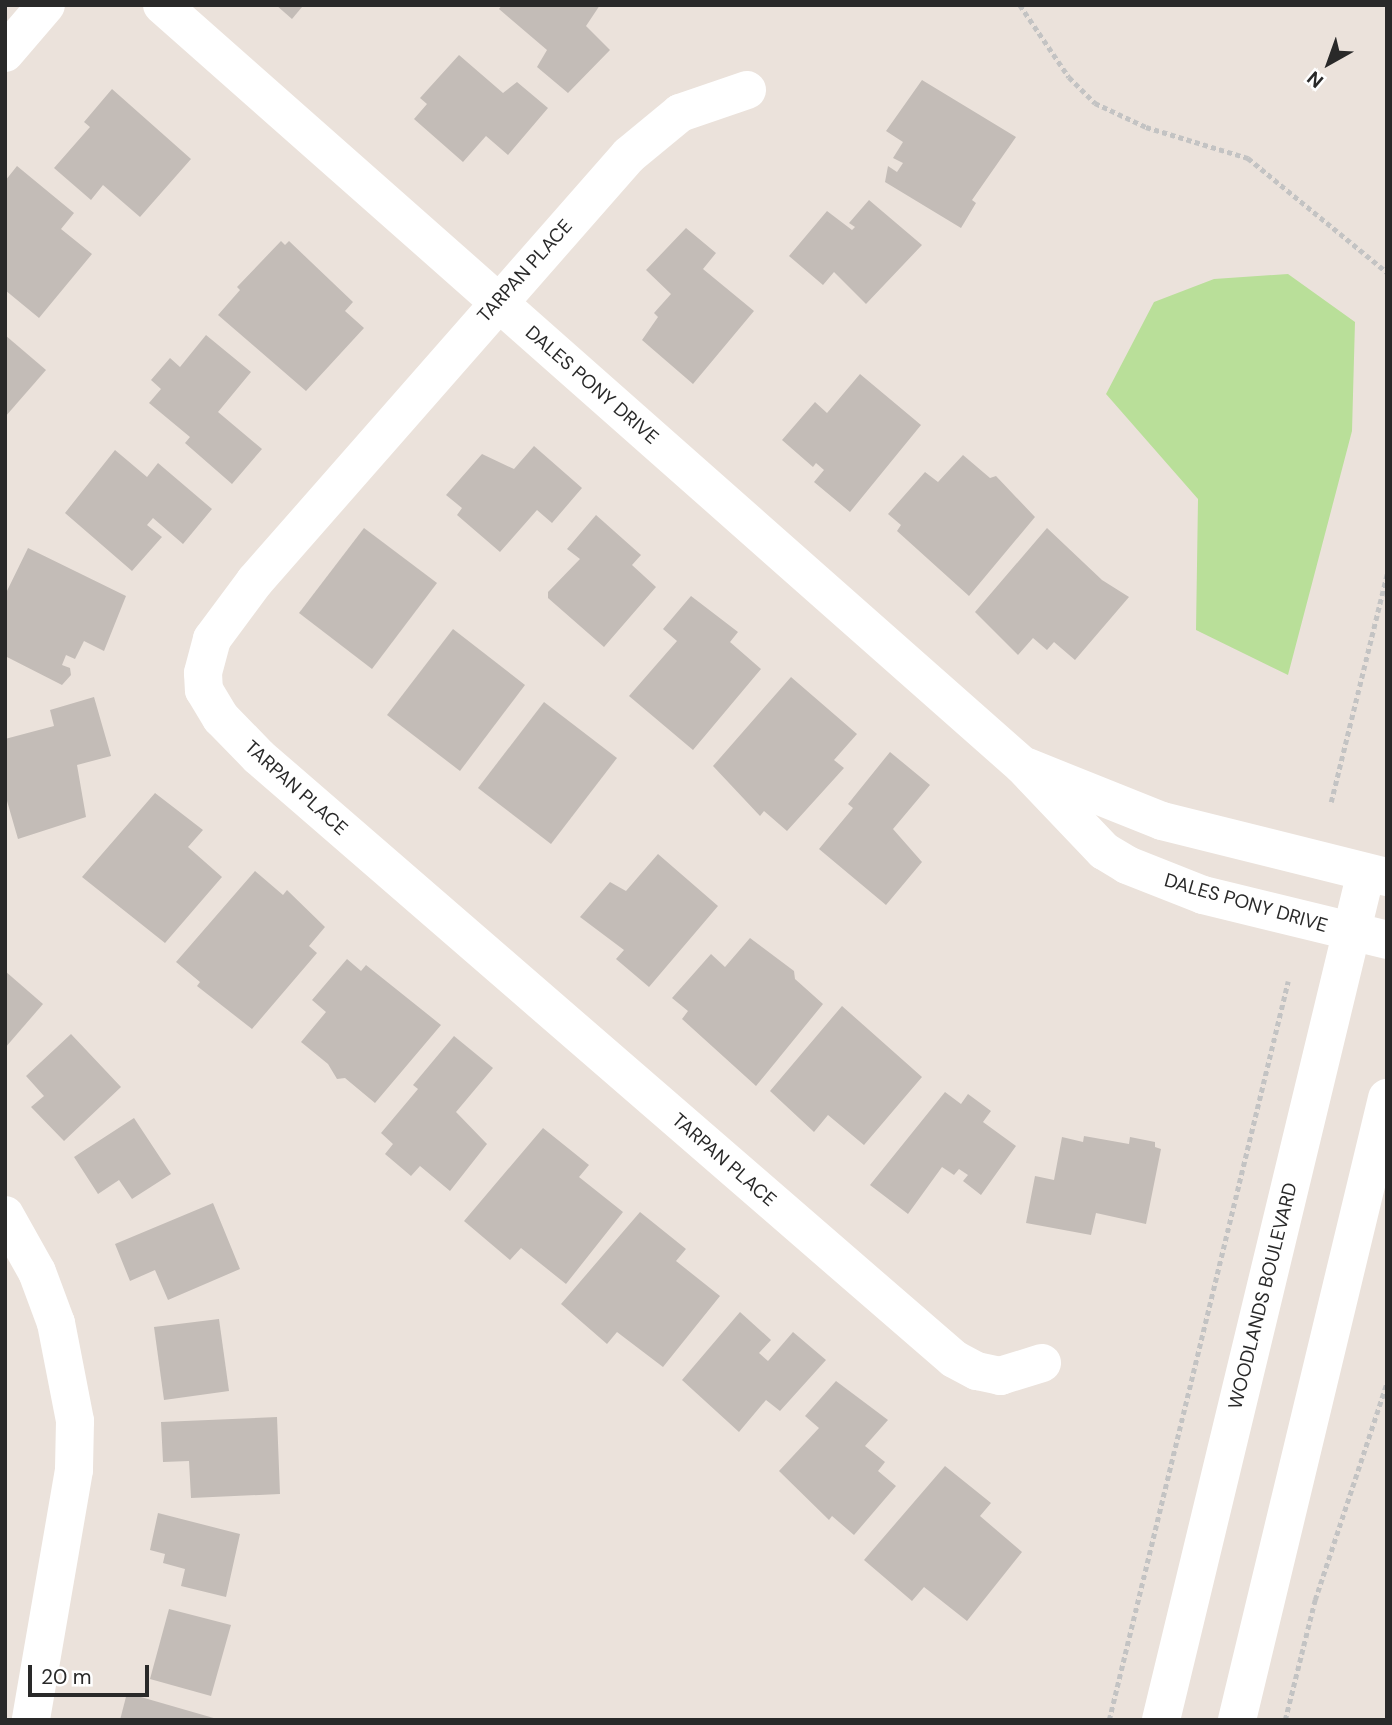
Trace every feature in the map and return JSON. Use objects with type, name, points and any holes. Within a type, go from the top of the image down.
[{"type":"street","points":[[5,53],[46,5]]},
{"type":"street","name":"DALES PONY DRIVE","points":[[162,5],[1022,765],[1083,833],[1127,865],[1203,895],[1369,936]]},
{"type":"street","name":"TARPAN PLACE","points":[[747,90],[710,99],[656,129],[498,301],[224,621],[212,639],[202,673],[209,702],[260,757],[954,1359],[977,1371],[1000,1376],[1042,1363]]},
{"type":"street","name":"DALES PONY DRIVE","points":[[1022,765],[1162,821],[1376,875]]},
{"type":"street","name":"WOODLANDS BOULEVARD","points":[[1161,1720],[1369,936],[1376,875]]},
{"type":"street","points":[[1237,1720],[1387,1098]]},
{"type":"street","points":[[5,1215],[37,1272],[56,1323],[75,1421],[74,1471],[31,1720]]},
{"type":"path","points":[[1020,5],[1069,77],[1095,103],[1146,127],[1248,158],[1265,168],[1387,272]]},
{"type":"path","points":[[1331,802],[1387,574]]},
{"type":"path","points":[[1109,1720],[1288,981]]},
{"type":"path","points":[[1285,1720],[1315,1600],[1387,1382]]},
{"type":"green space","points":[[1288,274],[1355,322],[1352,431],[1288,675],[1196,630],[1198,499],[1106,394],[1154,302],[1214,279]]},
{"type":"building","points":[[276,5],[300,5],[302,7],[292,19]]},
{"type":"building","points":[[502,5],[600,5],[586,26],[610,50],[568,93],[537,67],[547,50],[499,9]]},
{"type":"building","points":[[459,55],[503,93],[517,82],[548,108],[508,155],[486,136],[463,162],[414,119],[427,104],[420,98]]},
{"type":"building","points":[[922,80],[1016,137],[972,200],[976,203],[961,228],[885,182],[888,166],[897,172],[903,163],[893,158],[903,142],[886,131]]},
{"type":"building","points":[[112,89],[191,159],[140,217],[103,185],[91,200],[54,168],[90,127],[84,122]]},
{"type":"building","points":[[17,166],[74,213],[61,229],[92,254],[39,318],[5,290],[5,181]]},
{"type":"building","points":[[869,200],[922,245],[866,304],[834,272],[823,285],[789,256],[827,211],[852,230],[855,227],[849,223]]},
{"type":"building","points":[[686,228],[716,253],[703,269],[754,311],[693,384],[642,340],[658,317],[654,313],[671,294],[646,270]]},
{"type":"building","points":[[281,241],[285,245],[289,241],[353,302],[345,311],[364,328],[306,391],[218,315],[240,290],[237,287]]},
{"type":"building","points":[[5,335],[46,370],[5,417]]},
{"type":"building","points":[[206,335],[251,372],[218,412],[262,449],[232,484],[185,443],[190,437],[149,403],[161,389],[151,380],[170,358],[180,367]]},
{"type":"building","points":[[860,374],[921,425],[850,512],[814,482],[824,470],[816,463],[813,467],[782,440],[815,402],[827,413]]},
{"type":"building","points":[[534,446],[582,488],[552,523],[537,510],[500,552],[457,515],[462,508],[446,495],[482,454],[514,469]]},
{"type":"building","points":[[115,450],[147,477],[158,463],[212,509],[183,544],[153,518],[147,525],[162,537],[132,571],[65,513]]},
{"type":"building","points":[[963,455],[990,478],[996,476],[1035,517],[969,596],[897,531],[901,525],[888,514],[925,472],[938,482]]},
{"type":"building","points":[[596,515],[641,555],[632,565],[656,587],[604,647],[548,598],[548,592],[580,559],[567,549]]},
{"type":"building","points":[[364,528],[437,583],[372,669],[299,613]]},
{"type":"building","points":[[1047,528],[1102,580],[1129,597],[1075,660],[1054,642],[1047,650],[1033,638],[1018,655],[975,612]]},
{"type":"building","points":[[28,548],[126,596],[104,651],[84,641],[75,659],[66,655],[62,665],[70,668],[71,675],[62,685],[5,656],[5,595]]},
{"type":"building","points":[[691,596],[738,632],[730,642],[761,669],[693,750],[629,696],[677,641],[663,629]]},
{"type":"building","points":[[453,629],[525,685],[460,771],[387,715]]},
{"type":"building","points":[[791,677],[857,734],[834,760],[844,768],[787,831],[764,811],[760,816],[713,766]]},
{"type":"building","points":[[94,697],[111,756],[77,765],[86,817],[18,839],[5,794],[5,739],[54,726],[50,710]]},
{"type":"building","points":[[544,702],[617,758],[551,844],[478,788]]},
{"type":"building","points":[[890,752],[930,785],[893,829],[922,862],[886,905],[819,849],[853,808],[848,804]]},
{"type":"building","points":[[155,793],[203,830],[188,847],[222,877],[165,943],[82,877]]},
{"type":"building","points":[[658,854],[718,906],[649,987],[616,959],[624,950],[580,917],[610,882],[626,891]]},
{"type":"building","points":[[255,871],[283,895],[287,890],[325,927],[309,946],[317,953],[252,1029],[197,986],[200,982],[176,962]]},
{"type":"building","points":[[750,938],[794,971],[795,979],[823,1004],[756,1086],[682,1019],[688,1011],[672,998],[711,954],[725,967]]},
{"type":"building","points":[[347,959],[361,971],[366,965],[441,1025],[375,1103],[345,1078],[337,1079],[328,1064],[301,1042],[326,1012],[312,1000]]},
{"type":"building","points":[[5,971],[43,1004],[5,1048]]},
{"type":"building","points":[[842,1006],[922,1077],[864,1145],[828,1115],[814,1132],[770,1091]]},
{"type":"building","points":[[71,1034],[121,1087],[64,1141],[31,1107],[44,1096],[26,1076]]},
{"type":"building","points":[[454,1036],[493,1068],[456,1112],[487,1144],[450,1191],[420,1166],[411,1176],[385,1154],[393,1144],[381,1133],[418,1089],[413,1085]]},
{"type":"building","points":[[945,1092],[961,1104],[968,1094],[991,1111],[983,1122],[1016,1146],[981,1195],[963,1181],[968,1175],[959,1169],[954,1175],[942,1167],[908,1214],[870,1185]]},
{"type":"building","points":[[134,1118],[171,1174],[132,1199],[119,1180],[98,1194],[74,1157]]},
{"type":"building","points":[[543,1128],[589,1165],[579,1177],[623,1212],[566,1284],[521,1248],[510,1260],[464,1221]]},
{"type":"building","points":[[1084,1136],[1129,1144],[1130,1137],[1155,1142],[1155,1147],[1161,1149],[1146,1224],[1096,1213],[1091,1235],[1026,1223],[1035,1176],[1054,1180],[1062,1137],[1083,1142]]},
{"type":"building","points":[[213,1203],[240,1269],[168,1300],[155,1270],[130,1281],[115,1244]]},
{"type":"building","points":[[640,1212],[686,1249],[676,1261],[720,1296],[663,1367],[617,1332],[607,1344],[561,1304]]},
{"type":"building","points":[[740,1312],[771,1340],[759,1353],[768,1361],[793,1332],[826,1360],[780,1411],[766,1400],[739,1432],[682,1380]]},
{"type":"building","points":[[219,1319],[229,1391],[164,1400],[154,1327]]},
{"type":"building","points":[[836,1381],[888,1420],[865,1446],[885,1462],[878,1471],[896,1486],[854,1535],[832,1516],[829,1520],[779,1471],[819,1428],[805,1416]]},
{"type":"building","points":[[277,1417],[280,1494],[191,1498],[189,1461],[163,1462],[161,1422]]},
{"type":"building","points":[[945,1466],[991,1503],[980,1516],[1022,1552],[967,1621],[924,1587],[912,1601],[864,1560]]},
{"type":"building","points":[[158,1513],[240,1534],[226,1597],[181,1586],[185,1569],[163,1563],[165,1554],[150,1550]]},
{"type":"building","points":[[169,1609],[231,1625],[211,1696],[150,1679]]},
{"type":"building","points":[[127,1693],[217,1719],[217,1720],[120,1720]]}]
